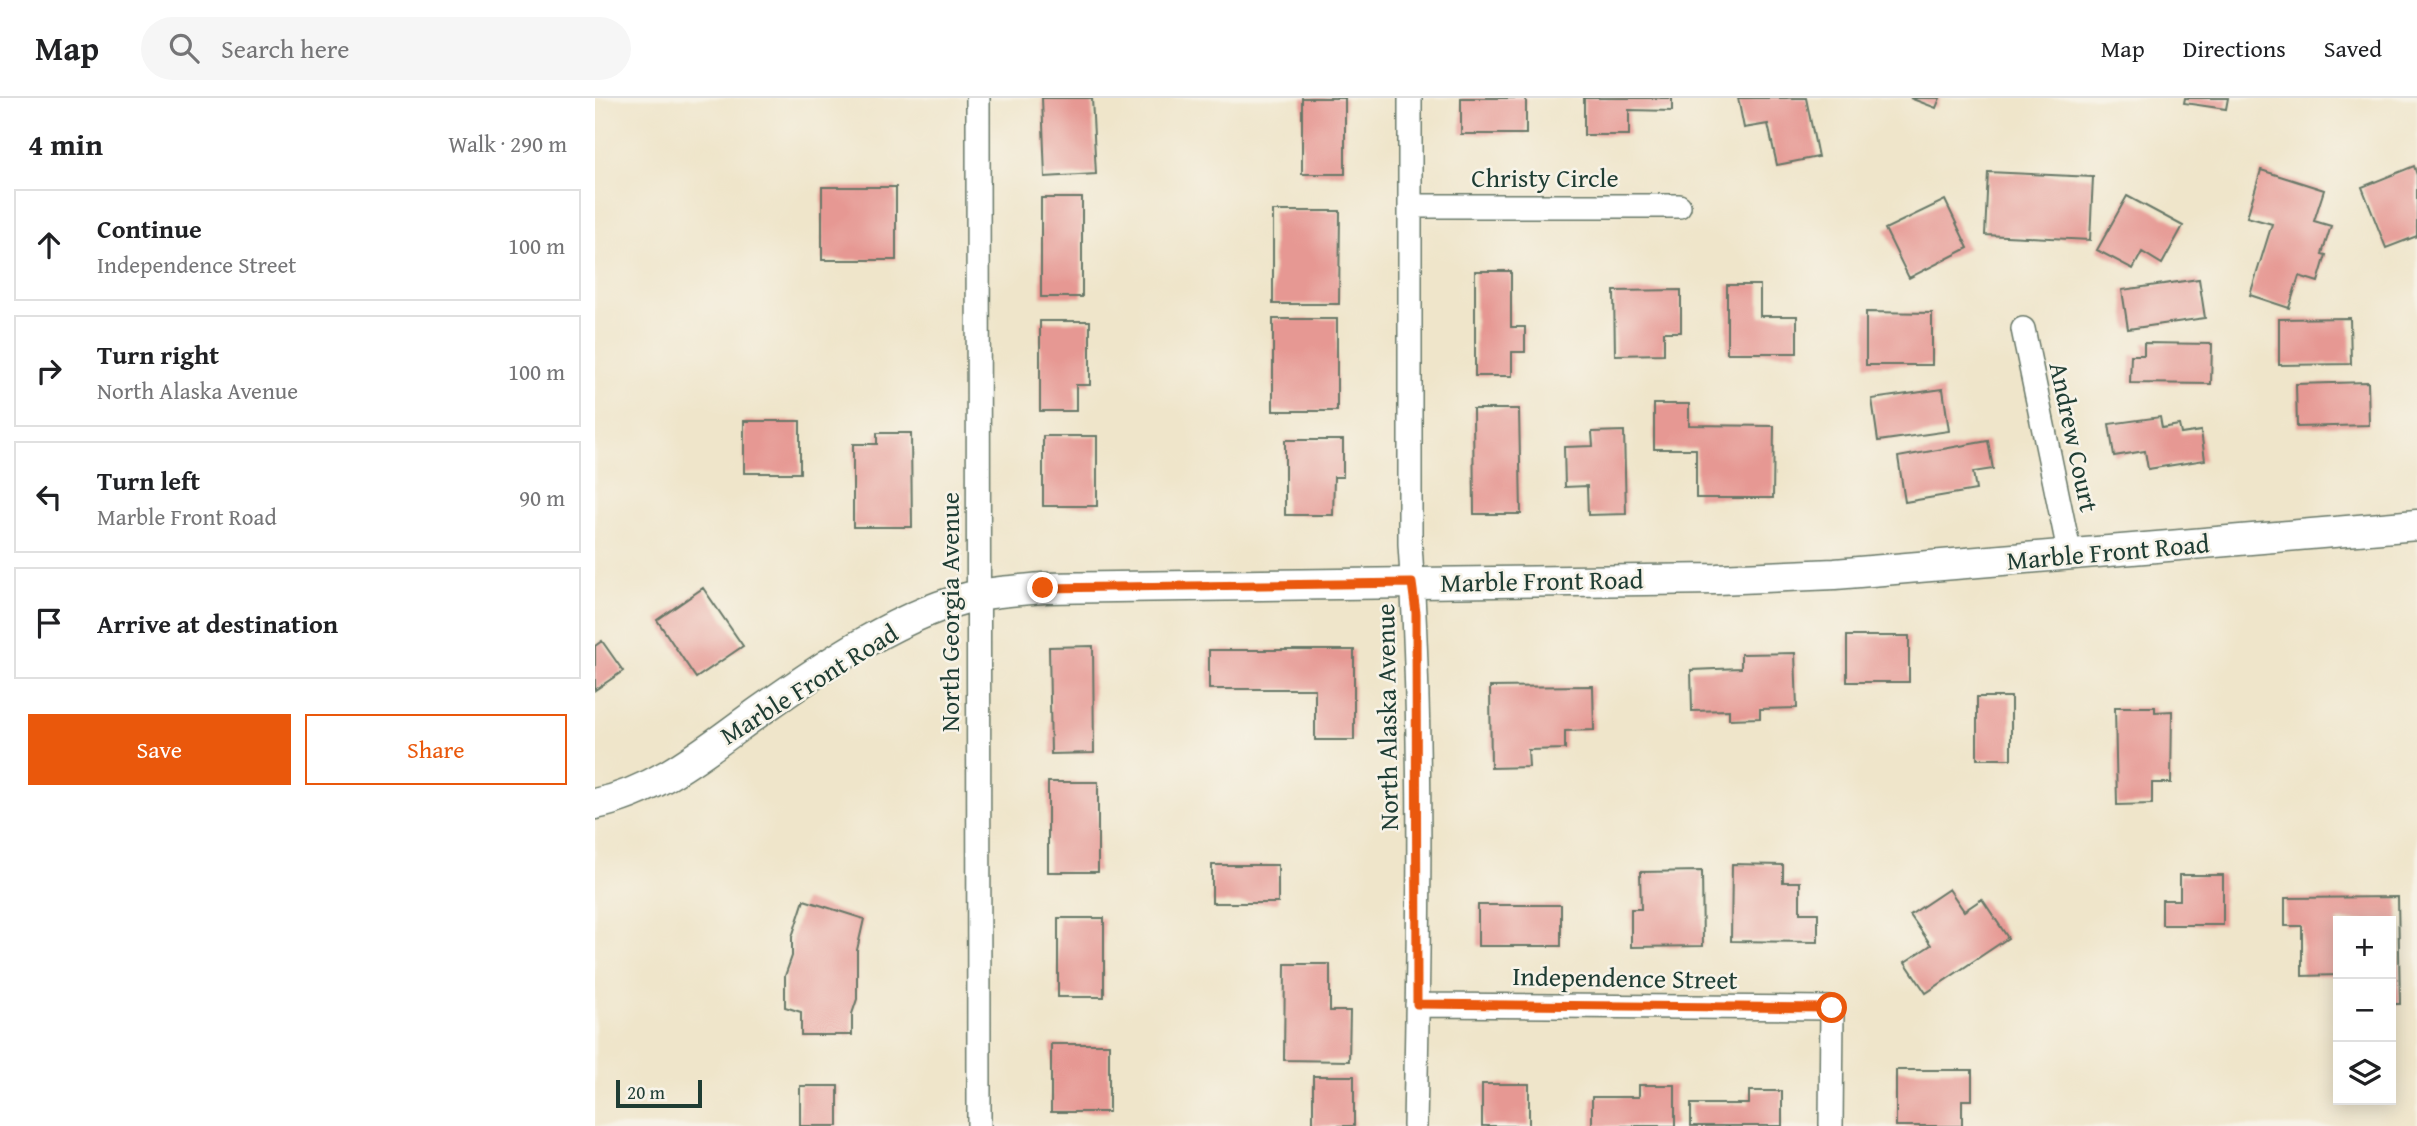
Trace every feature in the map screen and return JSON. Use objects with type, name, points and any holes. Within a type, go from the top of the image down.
[{"type":"street","name":"North Georgia Avenue","points":[[978,98],[979,1126]]},
{"type":"street","name":"North Alaska Avenue","points":[[1410,98],[1410,544],[1416,613],[1415,1126]]},
{"type":"street","name":"Christy Circle","points":[[1411,206],[1679,206]]},
{"type":"street","name":"Andrew Court","points":[[2023,328],[2070,556]]},
{"type":"street","name":"Marble Front Road","points":[[595,804],[637,791],[670,775],[764,708],[874,637],[926,613],[979,595],[1043,588],[1835,574],[2417,525]]},
{"type":"street","name":"Independence Street","points":[[1417,1004],[1832,1008],[1831,1126]]},
{"type":"building","points":[[1042,98],[1092,98],[1096,174],[1045,177]]},
{"type":"building","points":[[1302,98],[1345,98],[1345,174],[1302,174]]},
{"type":"building","points":[[1461,98],[1526,98],[1526,134],[1461,134]]},
{"type":"building","points":[[1584,98],[1672,98],[1672,111],[1629,110],[1629,135],[1584,135]]},
{"type":"building","points":[[1738,98],[1806,98],[1818,157],[1777,165],[1768,124],[1744,128]]},
{"type":"building","points":[[1910,98],[1940,98],[1936,108]]},
{"type":"building","points":[[2185,98],[2228,98],[2226,109],[2184,103]]},
{"type":"building","points":[[2414,166],[2417,175],[2417,236],[2386,248],[2362,187]]},
{"type":"building","points":[[2261,170],[2324,190],[2314,221],[2331,226],[2322,254],[2326,255],[2318,282],[2299,276],[2289,308],[2250,295],[2272,224],[2247,217]]},
{"type":"building","points":[[1988,172],[2093,177],[2090,240],[1985,235]]},
{"type":"building","points":[[822,187],[896,187],[896,260],[822,260]]},
{"type":"building","points":[[2127,196],[2183,226],[2162,264],[2142,252],[2133,269],[2097,250]]},
{"type":"building","points":[[1041,198],[1082,198],[1082,297],[1041,297]]},
{"type":"building","points":[[1945,200],[1968,248],[1909,278],[1885,229]]},
{"type":"building","points":[[1273,211],[1340,211],[1339,304],[1273,304]]},
{"type":"building","points":[[1475,271],[1511,271],[1511,327],[1525,327],[1525,352],[1512,352],[1512,376],[1475,376]]},
{"type":"building","points":[[2199,279],[2205,318],[2128,329],[2122,290]]},
{"type":"building","points":[[1727,285],[1760,285],[1760,316],[1797,316],[1797,353],[1727,353]]},
{"type":"building","points":[[1681,290],[1681,332],[1664,332],[1664,354],[1615,355],[1614,291]]},
{"type":"building","points":[[1866,312],[1932,313],[1932,365],[1866,365]]},
{"type":"building","points":[[2350,318],[2351,364],[2279,365],[2279,319]]},
{"type":"building","points":[[1273,319],[1337,319],[1337,411],[1273,411]]},
{"type":"building","points":[[1040,321],[1090,321],[1090,385],[1076,385],[1076,411],[1040,411]]},
{"type":"building","points":[[2144,343],[2212,344],[2211,384],[2130,383],[2131,355],[2144,355]]},
{"type":"building","points":[[2368,382],[2369,425],[2297,427],[2296,384]]},
{"type":"building","points":[[1943,389],[1949,431],[1878,441],[1872,399]]},
{"type":"building","points":[[1654,404],[1689,404],[1689,425],[1774,426],[1773,498],[1696,498],[1696,449],[1654,449]]},
{"type":"building","points":[[1473,409],[1519,409],[1521,514],[1474,514]]},
{"type":"building","points":[[2160,417],[2162,428],[2179,425],[2181,434],[2201,431],[2205,460],[2148,469],[2145,451],[2114,456],[2109,424]]},
{"type":"building","points":[[744,421],[800,421],[800,473],[744,473]]},
{"type":"building","points":[[1624,431],[1626,514],[1588,515],[1587,486],[1565,487],[1564,447],[1593,446],[1592,432]]},
{"type":"building","points":[[877,433],[911,433],[912,527],[853,527],[853,444],[877,444]]},
{"type":"building","points":[[1043,436],[1097,436],[1097,506],[1043,506]]},
{"type":"building","points":[[1285,440],[1343,440],[1343,477],[1334,477],[1333,515],[1285,515]]},
{"type":"building","points":[[1988,441],[1993,469],[1973,472],[1976,490],[1905,502],[1898,457]]},
{"type":"building","points":[[703,588],[743,646],[696,678],[657,620]]},
{"type":"building","points":[[1847,636],[1909,636],[1909,682],[1847,682]]},
{"type":"building","points":[[602,641],[623,671],[595,690],[595,646]]},
{"type":"building","points":[[1093,646],[1094,753],[1051,754],[1049,647]]},
{"type":"building","points":[[1209,650],[1354,650],[1354,740],[1315,740],[1315,689],[1209,689]]},
{"type":"building","points":[[1795,653],[1797,708],[1760,709],[1760,718],[1729,719],[1729,710],[1692,711],[1691,670],[1741,668],[1741,654]]},
{"type":"building","points":[[1593,686],[1594,730],[1565,731],[1565,749],[1528,750],[1529,767],[1491,768],[1490,687]]},
{"type":"building","points":[[1977,697],[2011,697],[2011,759],[1977,759]]},
{"type":"building","points":[[2115,707],[2155,707],[2155,712],[2172,711],[2171,783],[2152,783],[2152,804],[2117,805]]},
{"type":"building","points":[[1048,782],[1098,782],[1098,872],[1048,872]]},
{"type":"building","points":[[1732,864],[1783,865],[1783,882],[1800,882],[1800,913],[1818,913],[1818,942],[1731,941]]},
{"type":"building","points":[[1212,865],[1278,865],[1278,903],[1212,903]]},
{"type":"building","points":[[1702,871],[1703,946],[1631,947],[1631,909],[1641,909],[1640,872]]},
{"type":"building","points":[[2180,875],[2223,875],[2223,925],[2162,925],[2162,900],[2180,900]]},
{"type":"building","points":[[1949,889],[1964,911],[1982,899],[2008,938],[1926,993],[1905,962],[1931,945],[1910,915]]},
{"type":"building","points":[[2398,897],[2400,1004],[2396,1004],[2396,916],[2333,916],[2333,975],[2302,976],[2302,926],[2285,926],[2285,898]]},
{"type":"building","points":[[804,900],[864,919],[857,950],[857,999],[852,1014],[852,1035],[801,1035],[801,1012],[785,1007],[785,976],[792,956],[792,937]]},
{"type":"building","points":[[1478,905],[1561,905],[1561,946],[1478,946]]},
{"type":"building","points":[[1058,918],[1104,918],[1104,997],[1058,997]]},
{"type":"building","points":[[1285,964],[1330,964],[1330,1011],[1350,1011],[1349,1061],[1284,1060]]},
{"type":"building","points":[[1051,1044],[1109,1044],[1109,1112],[1051,1112]]},
{"type":"building","points":[[1896,1070],[1972,1070],[1972,1100],[1962,1100],[1962,1126],[1896,1126]]},
{"type":"building","points":[[1313,1076],[1354,1076],[1354,1126],[1313,1126]]},
{"type":"building","points":[[1482,1084],[1529,1084],[1529,1126],[1482,1126]]},
{"type":"building","points":[[1639,1085],[1675,1085],[1675,1126],[1592,1126],[1592,1097],[1639,1097]]},
{"type":"building","points":[[800,1086],[838,1086],[838,1126],[800,1126]]},
{"type":"building","points":[[1749,1091],[1782,1091],[1782,1126],[1691,1126],[1691,1104],[1749,1104]]},
{"type":"route","points":[[1043,588],[1412,583],[1416,613],[1419,934],[1417,1004],[1832,1008]]}]
